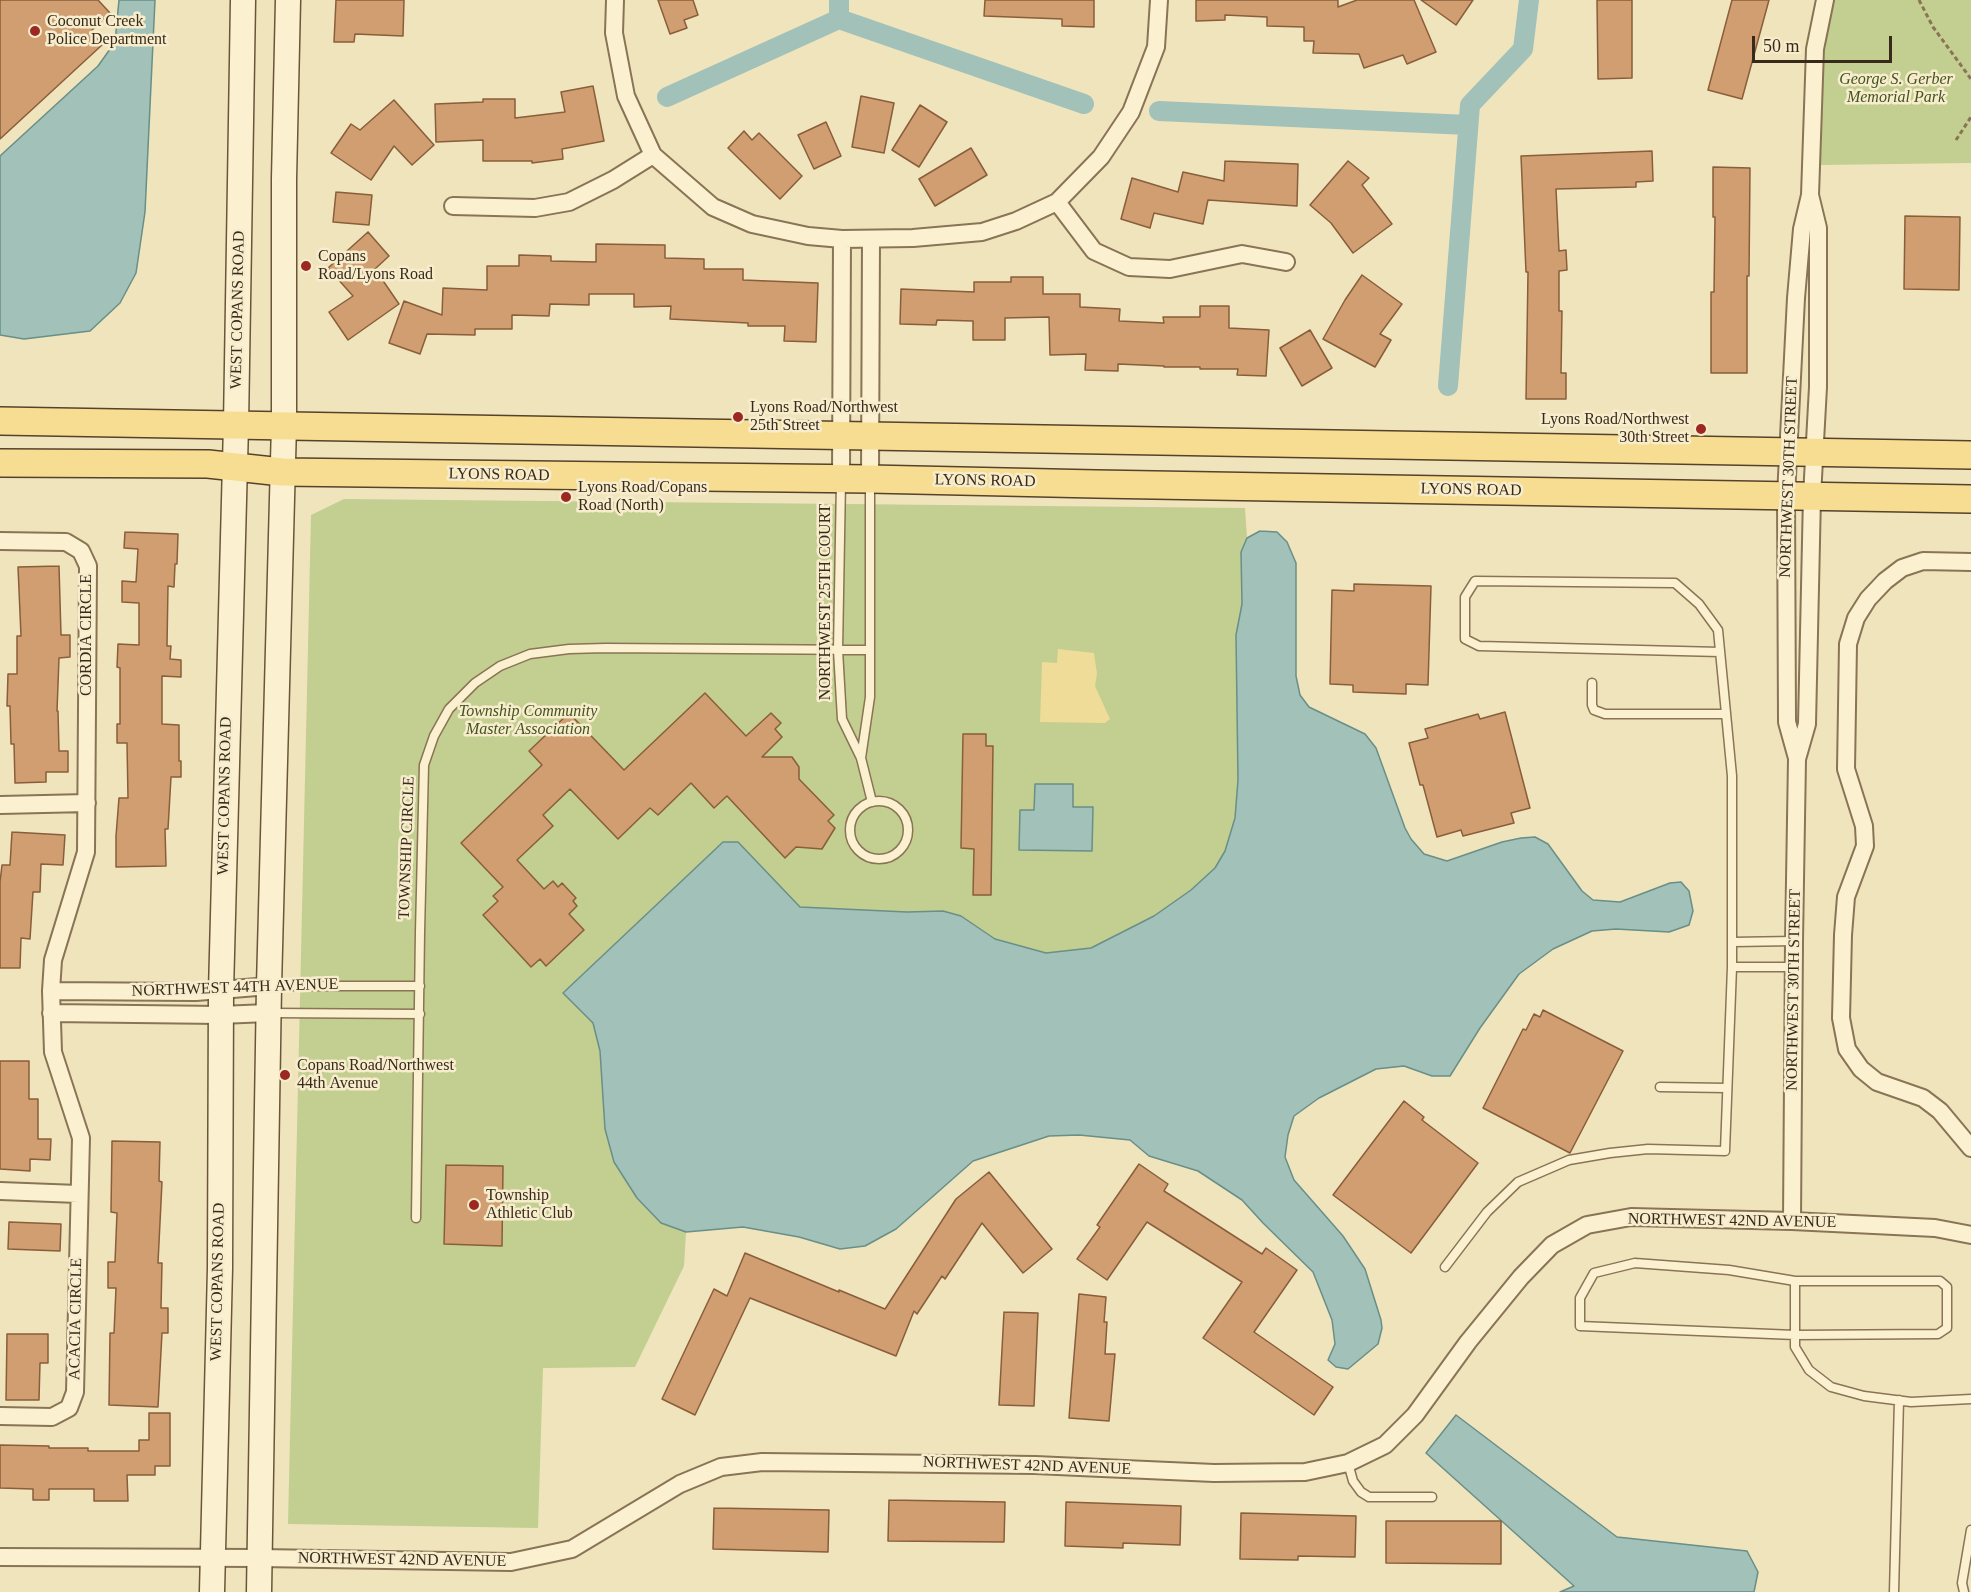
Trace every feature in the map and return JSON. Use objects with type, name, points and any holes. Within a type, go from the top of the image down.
[{"type":"main road","name":"WEST COPANS ROAD","points":[[212,1592],[220,1268],[220,1015],[236,425],[243,0]]},
{"type":"main road","points":[[259,1592],[268,1013],[284,424],[284,179],[288,0]]},
{"type":"main road","points":[[0,421],[284,424],[1971,455]]},
{"type":"main road","name":"LYONS ROAD","points":[[0,463],[234,466],[282,472],[870,478],[1971,499]]},
{"type":"street","points":[[615,0],[614,33],[626,96],[653,155],[713,207],[752,224],[808,236],[842,239],[913,238],[981,232],[1017,221],[1057,202],[1101,157],[1131,112],[1156,47],[1159,0]]},
{"type":"street","name":"NORTHWEST 30TH STREET","points":[[1797,759],[1787,722],[1801,452],[1799,263],[1802,229],[1810,195],[1815,49],[1825,0]]},
{"type":"street","points":[[453,206],[535,208],[569,202],[613,180],[653,155]]},
{"type":"street","name":"NORTHWEST 30TH STREET","points":[[1792,1221],[1797,759],[1807,724],[1799,496],[1801,452],[1818,387],[1818,228],[1810,195]]},
{"type":"street","points":[[1057,202],[1094,251],[1129,267],[1170,269],[1242,254],[1286,262]]},
{"type":"street","points":[[870,478],[871,238]]},
{"type":"street","points":[[841,478],[842,239]]},
{"type":"street","name":"CORDIA CIRCLE","points":[[0,541],[66,542],[81,551],[88,566],[86,852],[53,960],[51,991]]},
{"type":"street","points":[[1971,562],[1923,561],[1902,568],[1885,581],[1868,599],[1856,618],[1848,644],[1846,770],[1864,826],[1865,846],[1846,897],[1841,1018],[1846,1049],[1861,1069],[1877,1083],[1923,1098],[1940,1110],[1971,1148]]},
{"type":"street","points":[[0,805],[87,803]]},
{"type":"street","name":"NORTHWEST 44TH AVENUE","points":[[51,991],[221,991],[269,986]]},
{"type":"street","name":"ACACIA CIRCLE","points":[[0,1416],[52,1417],[69,1408],[75,1392],[81,1138],[53,1052],[51,991]]},
{"type":"street","name":"NORTHWEST 44TH AVENUE","points":[[51,1013],[220,1015],[268,1013]]},
{"type":"street","points":[[0,1191],[78,1194]]},
{"type":"street","name":"NORTHWEST 42ND AVENUE","points":[[0,1557],[212,1557],[511,1562],[572,1550],[680,1485],[722,1467],[762,1462],[1024,1465],[1214,1473],[1305,1472],[1348,1463],[1385,1445],[1415,1415],[1468,1342],[1521,1277],[1552,1245],[1587,1225],[1631,1217],[1792,1221],[1935,1228],[1971,1235]]},
{"type":"lane","name":"NORTHWEST 25TH COURT","points":[[841,478],[838,650],[842,719],[861,758],[872,802]]},
{"type":"lane","name":"NORTHWEST 25TH COURT","points":[[861,758],[870,698],[870,478]]},
{"type":"lane","points":[[1445,1267],[1487,1212],[1518,1182],[1569,1160],[1647,1149],[1725,1151],[1733,942],[1732,776],[1718,630],[1699,604],[1675,582],[1475,581],[1465,597],[1465,639],[1479,646],[1720,652]]},
{"type":"lane","name":"TOWNSHIP CIRCLE","points":[[417,1218],[424,765],[434,736],[449,709],[475,683],[500,666],[530,654],[569,649],[870,650]]},
{"type":"lane","points":[[1592,683],[1594,710],[1605,714],[1726,714]]},
{"type":"lane","points":[[883,801],[894,804],[908,822],[905,844],[897,853],[887,858],[876,859],[865,855],[851,838],[850,826],[854,815],[862,807],[872,802],[883,801]]},
{"type":"lane","points":[[1733,942],[1794,941]]},
{"type":"lane","points":[[1732,967],[1794,967]]},
{"type":"lane","name":"NORTHWEST 44TH AVENUE","points":[[269,986],[420,986]]},
{"type":"lane","name":"NORTHWEST 44TH AVENUE","points":[[268,1013],[420,1014]]},
{"type":"lane","points":[[1660,1087],[1727,1088]]},
{"type":"lane","points":[[1635,1263],[1728,1270],[1795,1281],[1940,1281],[1947,1287],[1947,1328],[1938,1334],[1795,1335],[1580,1326],[1580,1298],[1594,1273],[1635,1263]]},
{"type":"lane","points":[[1795,1281],[1796,1347],[1809,1370],[1830,1387],[1864,1396],[1899,1400],[1971,1399]]},
{"type":"lane","points":[[1893,1592],[1899,1400]]},
{"type":"lane","points":[[1348,1463],[1353,1481],[1361,1492],[1369,1497],[1432,1497]]},
{"type":"lane","points":[[1964,1592],[1962,1583],[1971,1530]]},
{"type":"path","points":[[1919,0],[1939,35],[1971,79]]},
{"type":"path","points":[[1956,140],[1971,117]]},
{"type":"green space","name":"George S. Gerber Memorial Park","points":[[1835,0],[1971,0],[1971,163],[1821,165],[1819,112],[1827,31]]},
{"type":"green space","name":"Township Community Master Association","points":[[344,499],[1245,508],[1247,538],[1241,552],[1242,604],[1236,635],[1238,780],[1235,818],[1225,851],[1215,868],[1191,890],[1154,916],[1091,948],[1046,953],[995,939],[961,916],[943,911],[907,912],[800,907],[738,842],[563,993],[593,1023],[600,1050],[605,1129],[661,1223],[686,1232],[684,1266],[635,1367],[543,1368],[538,1528],[288,1524],[311,515]]},
{"type":"sand","points":[[1058,649],[1094,653],[1097,674],[1095,686],[1110,719],[1105,723],[1040,722],[1042,662],[1057,663]]},
{"type":"water","points":[[119,0],[155,0],[145,212],[136,273],[120,303],[90,331],[24,339],[0,335],[0,156],[98,66],[115,42]]},
{"type":"water","points":[[1260,531],[1277,532],[1287,542],[1296,563],[1296,676],[1300,695],[1309,707],[1365,734],[1376,748],[1405,828],[1424,854],[1447,861],[1502,842],[1535,837],[1548,844],[1582,891],[1593,900],[1620,902],[1670,883],[1681,882],[1689,891],[1693,911],[1689,925],[1669,932],[1616,929],[1592,931],[1553,949],[1519,974],[1480,1028],[1450,1076],[1432,1076],[1404,1066],[1376,1069],[1319,1098],[1294,1116],[1285,1157],[1294,1180],[1343,1236],[1365,1269],[1381,1320],[1382,1328],[1378,1344],[1348,1369],[1336,1367],[1328,1360],[1335,1344],[1332,1320],[1313,1272],[1242,1200],[1198,1171],[1149,1156],[1130,1140],[1079,1135],[1049,1136],[973,1161],[896,1229],[865,1246],[840,1249],[799,1237],[743,1227],[686,1232],[661,1223],[637,1198],[614,1162],[605,1129],[600,1051],[593,1023],[563,993],[723,842],[738,842],[800,907],[907,912],[943,911],[961,916],[995,939],[1046,953],[1091,948],[1154,916],[1191,890],[1215,868],[1225,851],[1235,818],[1238,780],[1236,635],[1242,604],[1241,552],[1247,538]]},
{"type":"water","points":[[1035,784],[1073,784],[1073,807],[1093,807],[1092,851],[1019,850],[1020,810],[1034,810]]},
{"type":"water","points":[[1456,1415],[1617,1537],[1747,1551],[1758,1572],[1754,1592],[1560,1592],[1574,1586],[1426,1453]]},
{"type":"building","points":[[0,0],[98,0],[110,13],[91,31],[102,45],[0,139]]},
{"type":"building","points":[[336,0],[404,0],[403,36],[355,34],[354,42],[334,42]]},
{"type":"building","points":[[658,0],[693,0],[698,15],[684,20],[687,28],[670,34]]},
{"type":"building","points":[[985,0],[1094,0],[1094,27],[1062,26],[1062,19],[984,16]]},
{"type":"building","points":[[1196,0],[1338,0],[1338,7],[1357,0],[1414,0],[1436,52],[1407,64],[1403,55],[1364,68],[1359,54],[1313,53],[1314,41],[1304,41],[1304,27],[1267,26],[1267,17],[1225,15],[1225,20],[1196,21]]},
{"type":"building","points":[[1421,0],[1473,0],[1456,25]]},
{"type":"building","points":[[1597,0],[1632,0],[1632,78],[1598,79]]},
{"type":"building","points":[[1732,0],[1769,0],[1742,99],[1708,90]]},
{"type":"building","points":[[593,86],[604,141],[562,149],[563,159],[532,163],[532,161],[483,161],[483,140],[436,142],[435,104],[483,102],[483,99],[515,99],[515,118],[565,112],[561,92]]},
{"type":"building","points":[[861,96],[894,103],[884,153],[852,147]]},
{"type":"building","points":[[394,100],[434,145],[412,165],[394,146],[371,180],[331,153],[351,124],[360,130]]},
{"type":"building","points":[[920,105],[947,122],[919,167],[892,150]]},
{"type":"building","points":[[826,122],[841,156],[814,169],[798,135]]},
{"type":"building","points":[[744,131],[752,140],[759,133],[802,176],[780,199],[728,148]]},
{"type":"building","points":[[971,148],[987,175],[935,206],[919,179]]},
{"type":"building","points":[[1652,151],[1653,181],[1636,182],[1636,187],[1556,189],[1559,251],[1566,250],[1567,270],[1559,271],[1559,311],[1562,311],[1561,373],[1566,373],[1566,399],[1526,399],[1528,272],[1526,272],[1521,156]]},
{"type":"building","points":[[1225,161],[1298,164],[1297,206],[1208,200],[1203,224],[1154,213],[1150,228],[1121,219],[1132,178],[1178,192],[1183,172],[1224,181]]},
{"type":"building","points":[[1348,161],[1369,178],[1362,185],[1392,224],[1353,253],[1331,223],[1310,205]]},
{"type":"building","points":[[1713,167],[1750,168],[1747,373],[1711,373],[1711,292],[1714,292],[1715,217],[1713,217]]},
{"type":"building","points":[[336,192],[372,195],[369,225],[333,222]]},
{"type":"building","points":[[1905,216],[1960,217],[1959,290],[1904,289]]},
{"type":"building","points":[[368,232],[389,256],[375,269],[399,304],[348,340],[329,312],[353,296],[328,268]]},
{"type":"building","points":[[596,244],[665,245],[665,258],[704,259],[704,269],[743,269],[743,280],[818,283],[816,342],[784,341],[785,326],[748,326],[748,323],[670,319],[671,306],[634,307],[634,294],[589,294],[589,305],[550,304],[549,316],[512,315],[512,329],[475,329],[475,335],[427,334],[420,354],[389,343],[404,301],[442,315],[443,288],[487,290],[487,266],[519,266],[519,255],[551,256],[551,261],[596,262]]},
{"type":"building","points":[[1362,275],[1402,304],[1380,334],[1391,340],[1375,367],[1323,339]]},
{"type":"building","points":[[1011,277],[1043,277],[1043,294],[1080,294],[1080,307],[1120,309],[1119,321],[1164,323],[1163,317],[1200,317],[1200,306],[1229,306],[1229,328],[1269,330],[1266,376],[1237,375],[1238,369],[1118,364],[1118,371],[1085,370],[1086,354],[1050,355],[1049,317],[1005,318],[1005,340],[973,340],[973,321],[937,320],[936,325],[900,324],[901,289],[974,292],[974,282],[1011,282]]},
{"type":"building","points":[[1310,330],[1332,368],[1302,386],[1280,348]]},
{"type":"building","points":[[125,532],[178,534],[174,587],[168,586],[167,646],[171,646],[170,659],[181,660],[181,677],[162,676],[162,724],[179,725],[181,777],[171,777],[168,829],[165,829],[166,866],[116,867],[119,798],[128,798],[127,743],[117,743],[117,724],[120,724],[118,644],[139,645],[139,603],[122,602],[122,581],[136,582],[138,549],[124,548]]},
{"type":"building","points":[[59,566],[61,635],[70,635],[70,657],[59,658],[57,711],[59,751],[68,751],[68,772],[46,772],[46,782],[15,783],[14,744],[11,744],[10,706],[7,706],[8,674],[17,674],[17,636],[21,636],[18,567]]},
{"type":"building","points":[[1354,584],[1431,586],[1428,685],[1406,684],[1406,694],[1353,692],[1353,685],[1330,684],[1332,590],[1354,591]]},
{"type":"building","points":[[705,693],[746,736],[771,713],[781,723],[775,729],[782,737],[762,757],[792,757],[799,767],[799,779],[834,815],[828,821],[835,828],[822,849],[796,847],[785,858],[727,796],[714,808],[691,783],[658,815],[650,808],[618,839],[570,789],[543,815],[553,826],[517,860],[544,889],[553,881],[558,887],[562,883],[576,898],[573,901],[577,906],[569,914],[584,930],[546,966],[540,959],[531,967],[483,915],[498,901],[493,896],[503,887],[461,843],[542,765],[529,751],[569,713],[624,770]]},
{"type":"building","points":[[1505,712],[1530,808],[1511,813],[1514,823],[1463,836],[1461,830],[1437,837],[1409,743],[1428,738],[1425,729],[1478,714],[1480,719]]},
{"type":"building","points":[[963,734],[986,734],[986,746],[993,746],[991,895],[973,895],[974,849],[961,848]]},
{"type":"building","points":[[12,832],[65,835],[63,865],[41,864],[40,892],[33,892],[30,939],[21,938],[20,968],[0,968],[0,882],[2,865],[10,865]]},
{"type":"building","points":[[1543,1010],[1623,1051],[1570,1153],[1483,1108],[1523,1029],[1526,1030],[1534,1014],[1540,1017]]},
{"type":"building","points":[[0,1061],[29,1061],[29,1099],[38,1099],[38,1139],[51,1139],[50,1160],[30,1159],[30,1171],[0,1169]]},
{"type":"building","points":[[1404,1101],[1424,1117],[1422,1120],[1478,1163],[1411,1253],[1333,1195]]},
{"type":"building","points":[[112,1141],[160,1142],[159,1181],[162,1182],[158,1263],[162,1263],[161,1308],[168,1308],[168,1333],[162,1333],[158,1407],[109,1405],[110,1333],[114,1333],[116,1288],[108,1288],[108,1262],[115,1262],[117,1213],[111,1212]]},
{"type":"building","points":[[1139,1164],[1168,1184],[1164,1191],[1262,1254],[1266,1248],[1297,1270],[1254,1332],[1333,1387],[1314,1415],[1203,1338],[1242,1282],[1147,1222],[1107,1280],[1077,1259],[1100,1227],[1097,1225]]},
{"type":"building","name":"Township Athletic Club","points":[[446,1165],[503,1166],[502,1246],[444,1244]]},
{"type":"building","points":[[989,1172],[1052,1249],[1023,1273],[982,1223],[945,1279],[942,1276],[917,1314],[914,1311],[896,1356],[750,1298],[695,1415],[662,1399],[714,1289],[727,1296],[745,1253],[885,1309],[956,1199]]},
{"type":"building","points":[[9,1222],[61,1224],[60,1251],[8,1249]]},
{"type":"building","points":[[1079,1294],[1106,1297],[1105,1354],[1115,1354],[1109,1421],[1069,1418]]},
{"type":"building","points":[[1004,1312],[1038,1313],[1034,1406],[999,1405]]},
{"type":"building","points":[[7,1334],[48,1334],[48,1363],[40,1363],[39,1400],[6,1400]]},
{"type":"building","points":[[149,1413],[170,1413],[170,1466],[155,1466],[155,1475],[127,1475],[128,1501],[94,1501],[94,1489],[49,1489],[49,1500],[33,1500],[33,1489],[0,1488],[0,1445],[88,1448],[88,1451],[139,1451],[139,1440],[149,1440]]},
{"type":"building","points":[[889,1500],[1005,1502],[1004,1542],[888,1541]]},
{"type":"building","points":[[1066,1502],[1181,1506],[1180,1545],[1123,1543],[1123,1548],[1065,1546]]},
{"type":"building","points":[[714,1508],[829,1510],[828,1552],[713,1549]]},
{"type":"building","points":[[1241,1513],[1356,1516],[1355,1557],[1298,1556],[1298,1560],[1240,1559]]},
{"type":"building","points":[[1386,1521],[1501,1521],[1501,1564],[1386,1563]]},
{"type":"waterway","points":[[667,97],[839,19],[839,0]]},
{"type":"waterway","points":[[1448,386],[1470,105],[1523,49],[1529,0]]},
{"type":"waterway","points":[[839,19],[1084,104]]},
{"type":"waterway","points":[[1159,111],[1468,125]]},
{"type":"place","name":"Coconut Creek Police Department","points":[[35,31]]},
{"type":"place","name":"Copans Road/Lyons Road","points":[[306,266]]},
{"type":"place","name":"Lyons Road/Northwest 25th Street","points":[[738,417]]},
{"type":"place","name":"Lyons Road/Northwest 30th Street","points":[[1701,429]]},
{"type":"place","name":"Lyons Road/Copans Road (North)","points":[[566,497]]},
{"type":"place","name":"Copans Road/Northwest 44th Avenue","points":[[285,1075]]},
{"type":"place","name":"Township Athletic Club","points":[[474,1205]]}]
